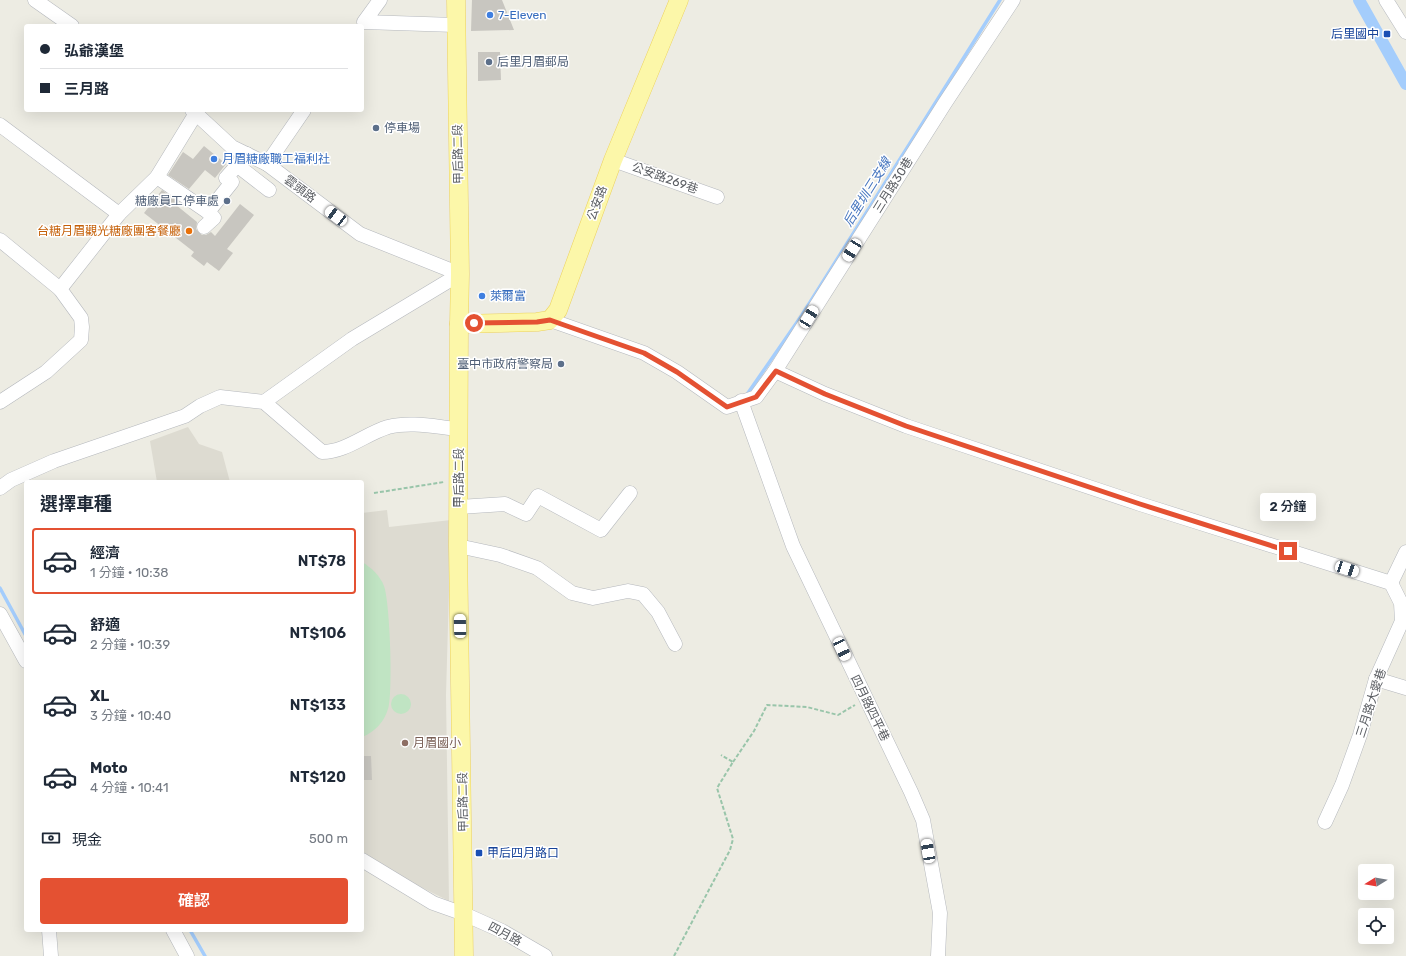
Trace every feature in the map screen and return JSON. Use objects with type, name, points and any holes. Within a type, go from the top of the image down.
[{"type":"main road","name":"甲后路二段","points":[[456,0],[455,25],[460,274],[458,324],[458,546],[464,956]]},
{"type":"main road","name":"公安路","points":[[550,320],[558,310],[613,160],[679,0]]},
{"type":"main road","points":[[458,324],[537,322],[550,320]]},
{"type":"street","points":[[35,0],[69,24]]},
{"type":"street","points":[[362,24],[380,0]]},
{"type":"street","name":"三月路30巷","points":[[550,320],[644,353],[677,372],[727,407],[756,397],[776,371],[941,110],[1013,0]]},
{"type":"street","points":[[1386,0],[1406,32]]},
{"type":"street","points":[[364,24],[455,25]]},
{"type":"street","points":[[60,289],[119,214],[157,177],[194,112]]},
{"type":"street","name":"雲頭路","points":[[196,112],[232,147],[267,164],[360,234],[460,274]]},
{"type":"street","points":[[267,164],[303,112]]},
{"type":"street","points":[[0,125],[119,214]]},
{"type":"street","points":[[208,212],[232,182],[226,178],[247,154]]},
{"type":"street","name":"公安路269巷","points":[[613,160],[717,197]]},
{"type":"street","points":[[238,166],[269,190]]},
{"type":"street","points":[[157,177],[208,212],[214,218],[204,227]]},
{"type":"street","points":[[0,240],[60,289],[81,318],[81,340],[46,372],[0,402]]},
{"type":"street","points":[[264,402],[352,339],[460,274]]},
{"type":"street","points":[[776,371],[825,394],[906,426],[1140,504],[1391,583],[1406,552]]},
{"type":"street","points":[[0,488],[11,480],[54,461],[185,416],[200,406],[220,397],[264,402],[322,452],[333,452],[388,428],[410,425],[459,429]]},
{"type":"street","name":"四月路四平巷","points":[[741,402],[793,546],[923,820],[940,913],[938,956]]},
{"type":"street","points":[[459,507],[505,504],[526,514],[538,496],[601,530],[630,493]]},
{"type":"street","points":[[458,546],[500,555],[537,568],[572,593],[593,598],[628,591],[643,594],[658,612],[675,644]]},
{"type":"street","name":"三月路大愛巷","points":[[1325,822],[1342,785],[1360,735],[1376,679],[1402,621],[1401,603],[1391,583]]},
{"type":"street","points":[[0,614],[24,657]]},
{"type":"street","points":[[1376,679],[1406,688]]},
{"type":"street","name":"四月路","points":[[364,861],[433,904],[464,914],[502,931],[545,956]]},
{"type":"street","points":[[49,932],[51,956]]},
{"type":"street","points":[[174,932],[187,956]]},
{"type":"path","points":[[374,493],[458,480]]},
{"type":"path","points":[[674,956],[730,850],[732,839],[717,788],[754,731],[767,705],[807,707],[838,714],[865,699]]},
{"type":"path","points":[[721,755],[734,762]]},
{"type":"shaded area","points":[[188,427],[199,444],[222,452],[229,480],[157,480],[150,441]]},
{"type":"shaded area","name":"月眉國小","points":[[387,510],[389,527],[451,520],[446,695],[449,901],[364,859],[364,513]]},
{"type":"green space","points":[[364,563],[375,572],[384,586],[388,610],[391,667],[390,700],[388,709],[381,722],[364,736]]},
{"type":"green space","points":[[401,694],[408,697],[411,704],[408,711],[401,714],[394,711],[391,704],[394,697]]},
{"type":"building","name":"7-Eleven","points":[[472,0],[502,0],[514,30],[471,31]]},
{"type":"building","name":"后里月眉郵局","points":[[478,52],[500,52],[501,80],[478,81]]},
{"type":"building","points":[[204,146],[226,164],[215,178],[205,170],[189,189],[168,175],[183,152],[193,159]]},
{"type":"building","name":"台糖月眉觀光糖廠團客餐廳","points":[[162,190],[179,202],[176,205],[197,222],[196,229],[202,235],[206,235],[211,232],[215,236],[240,204],[254,215],[227,249],[233,253],[219,271],[207,262],[204,266],[191,256],[194,252],[144,213]]},
{"type":"building","points":[[364,756],[371,756],[372,780],[364,780]]},
{"type":"waterway","name":"后里圳三支線","points":[[748,393],[802,315],[1000,0]]},
{"type":"waterway","points":[[1359,0],[1406,84]]},
{"type":"waterway","points":[[0,588],[24,632]]},
{"type":"waterway","points":[[191,932],[205,956]]},
{"type":"place","name":"7-Eleven","points":[[490,15]]},
{"type":"place","name":"后里國中","points":[[1387,34]]},
{"type":"place","name":"后里月眉郵局","points":[[489,62]]},
{"type":"place","name":"停車場","points":[[376,128]]},
{"type":"place","name":"月眉糖廠職工福利社","points":[[214,159]]},
{"type":"place","name":"糖廠員工停車處","points":[[227,201]]},
{"type":"place","name":"台糖月眉觀光糖廠團客餐廳","points":[[189,231]]},
{"type":"place","name":"萊爾富","points":[[482,296]]},
{"type":"place","name":"臺中市政府警察局","points":[[561,364]]},
{"type":"place","name":"月眉國小","points":[[405,743]]},
{"type":"place","name":"甲后四月路口","points":[[479,853]]},
{"type":"route","points":[[474,323],[537,322],[550,320],[644,353],[677,372],[727,407],[756,397],[776,371],[825,394],[906,426],[1140,504],[1288,551]]}]
